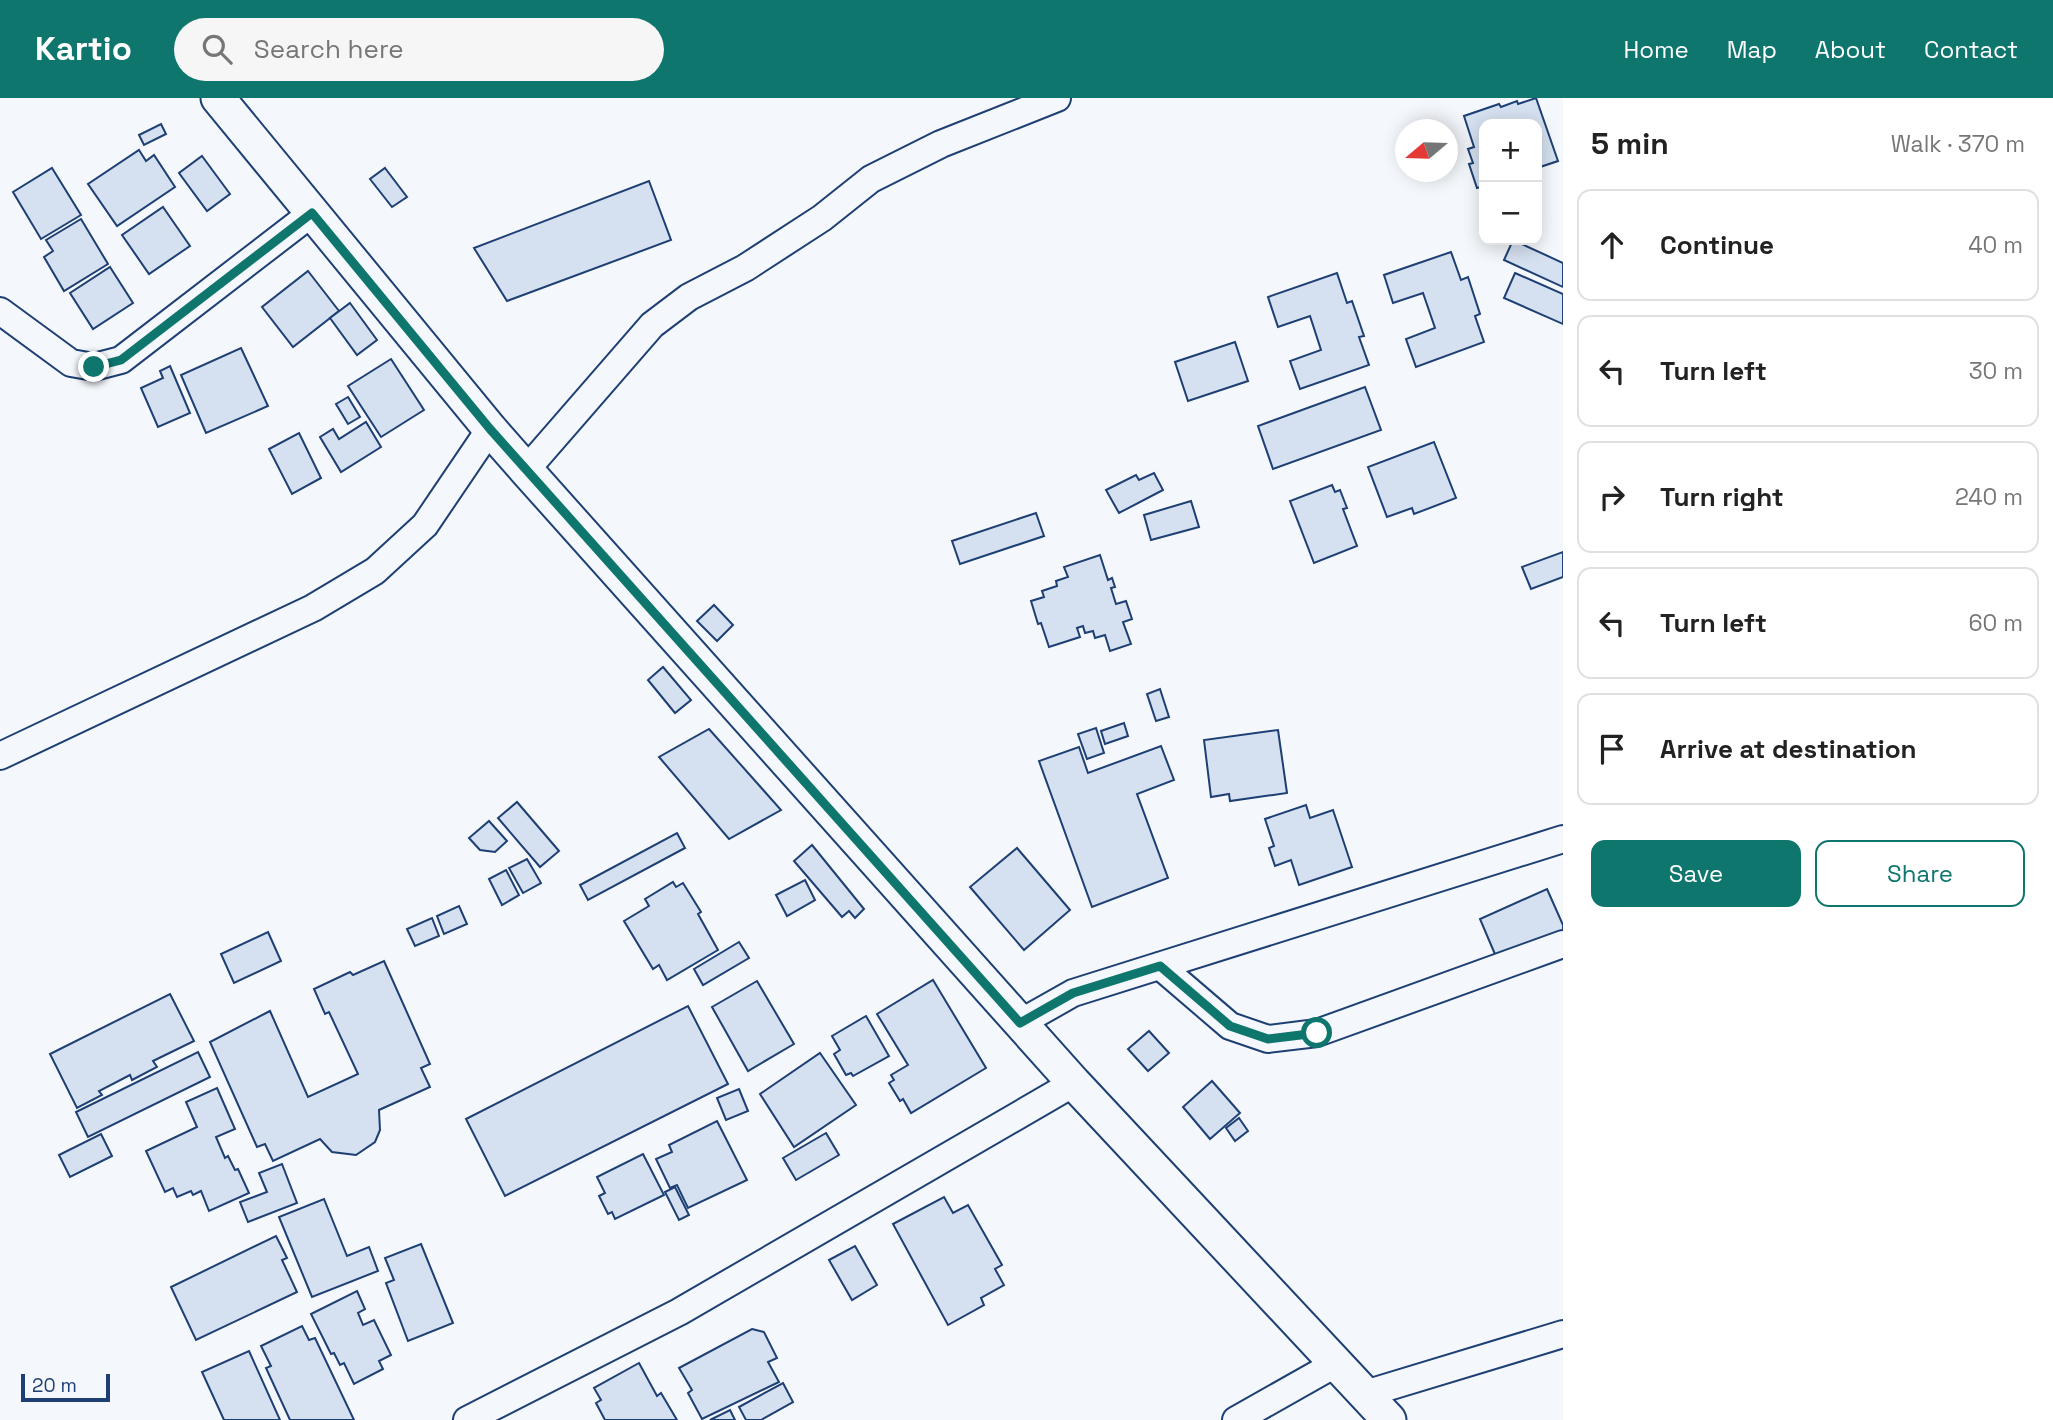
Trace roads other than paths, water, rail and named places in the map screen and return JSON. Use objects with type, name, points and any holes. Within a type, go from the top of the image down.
[{"type":"street","points":[[218,98],[526,470],[1074,1083],[1389,1420]]},
{"type":"street","points":[[526,470],[652,325],[689,297],[745,268],[822,218],[870,179],[941,144],[1057,98]]},
{"type":"street","points":[[0,311],[71,363],[94,367],[121,360],[312,213]]},
{"type":"street","points":[[0,756],[313,608],[375,572],[425,525],[490,429]]},
{"type":"street","points":[[1020,1023],[1073,993],[1563,839]]},
{"type":"street","points":[[1160,966],[1230,1026],[1268,1039],[1317,1033],[1563,944]]},
{"type":"street","points":[[467,1420],[679,1312],[1074,1083]]},
{"type":"street","points":[[1365,1394],[1563,1334]]},
{"type":"street","points":[[1236,1420],[1337,1363]]}]
